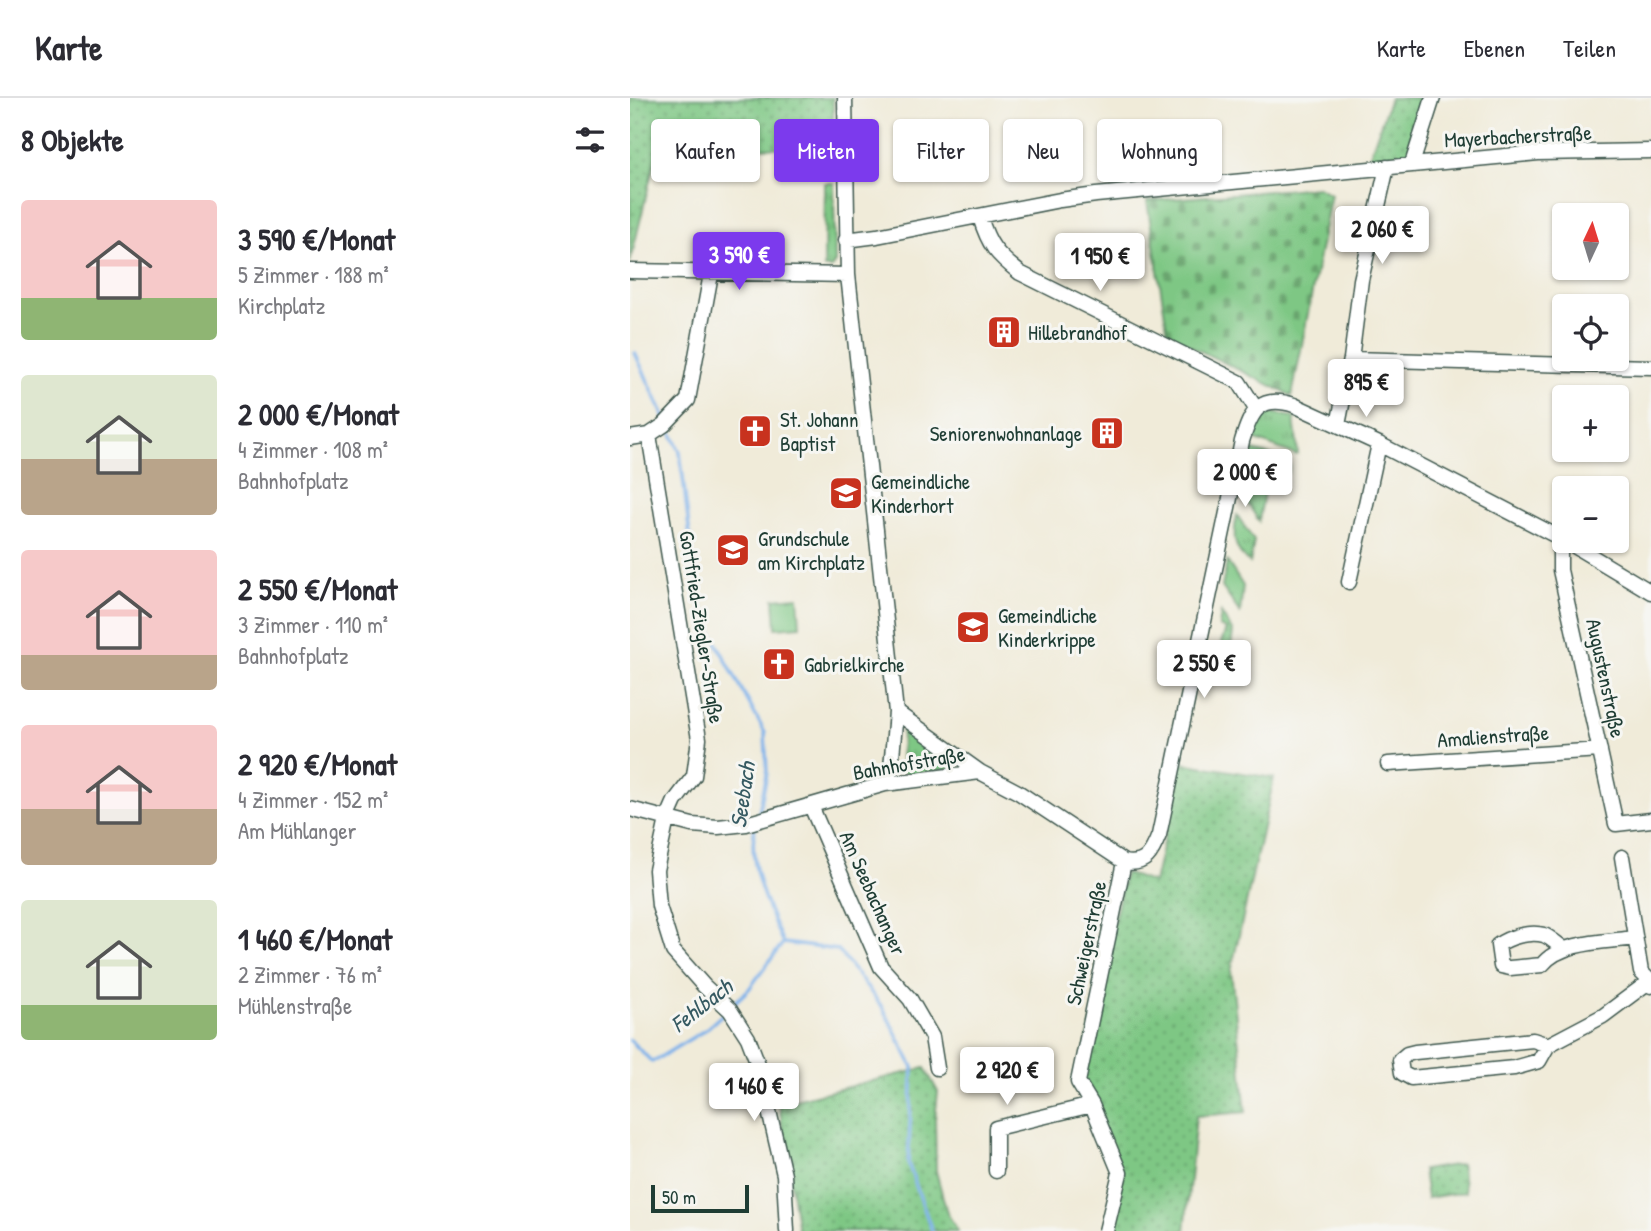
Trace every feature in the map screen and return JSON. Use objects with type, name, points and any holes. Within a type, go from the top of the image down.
[{"type":"street","points":[[845,98],[848,275],[896,712],[891,768],[885,784]]},
{"type":"street","points":[[1412,164],[1433,98]]},
{"type":"street","name":"Mayerbacherstraße","points":[[846,240],[1096,195],[1538,153],[1651,150]]},
{"type":"street","points":[[1338,425],[1351,359],[1361,280],[1387,167]]},
{"type":"street","points":[[980,217],[988,242],[998,255],[1020,273],[1239,382],[1256,409]]},
{"type":"street","points":[[630,271],[848,275]]},
{"type":"street","points":[[630,438],[649,435],[668,422],[688,400],[711,274]]},
{"type":"street","points":[[1351,359],[1651,367]]},
{"type":"street","points":[[1124,862],[1135,864],[1148,858],[1160,835],[1239,454],[1249,420],[1256,409],[1267,403],[1287,403],[1379,444],[1552,533]]},
{"type":"street","name":"Gottfried-Ziegler-Straße","points":[[649,435],[699,739],[694,776],[675,802],[667,819],[656,870],[659,906],[673,951],[704,986],[728,1007],[748,1038],[758,1064],[784,1175],[787,1231]]},
{"type":"street","points":[[1349,582],[1379,444]]},
{"type":"street","name":"Augustenstraße","points":[[1560,553],[1560,570],[1616,824],[1651,820]]},
{"type":"street","points":[[1586,553],[1651,592]]},
{"type":"street","points":[[896,712],[979,772]]},
{"type":"street","name":"Amalienstraße","points":[[1388,764],[1600,750]]},
{"type":"street","name":"Bahnhofstraße","points":[[630,809],[692,825],[718,827],[772,817],[885,784],[979,772],[1018,792],[1124,862]]},
{"type":"street","name":"Am Seebachanger","points":[[811,806],[881,967],[910,999],[932,1037],[937,1068]]},
{"type":"street","points":[[1548,1045],[1533,1040],[1415,1052],[1400,1060],[1402,1073],[1411,1078],[1501,1069],[1539,1061],[1548,1045],[1603,1016],[1651,983],[1641,972],[1622,857]]},
{"type":"street","name":"Schweigerstraße","points":[[1106,1231],[1120,1173],[1091,1105],[1078,1082],[1124,862]]},
{"type":"street","points":[[1564,949],[1635,938]]},
{"type":"street","points":[[996,1171],[996,1128],[1091,1105]]},
{"type":"green space","points":[[630,98],[833,98],[833,119],[774,119],[774,148],[760,148],[760,119],[651,119],[651,176],[630,263]]},
{"type":"green space","points":[[1390,98],[1427,98],[1408,156],[1369,158]]},
{"type":"green space","points":[[825,183],[834,183],[835,263],[832,268],[824,268]]},
{"type":"green space","points":[[1318,187],[1331,194],[1292,396],[1168,335],[1147,201]]},
{"type":"green space","points":[[1272,413],[1294,417],[1298,454],[1256,440],[1258,423]]},
{"type":"green space","points":[[1253,450],[1276,457],[1290,466],[1288,473],[1252,464],[1248,461]]},
{"type":"green space","points":[[1243,483],[1259,484],[1264,492],[1259,521],[1242,495]]},
{"type":"green space","points":[[1237,515],[1254,541],[1250,563],[1244,558],[1235,541]]},
{"type":"green space","points":[[1227,561],[1243,586],[1240,613],[1222,587]]},
{"type":"green space","points":[[798,597],[800,626],[776,628],[774,599]]},
{"type":"green space","points":[[1221,613],[1233,632],[1230,657],[1221,643],[1226,629],[1219,626]]},
{"type":"green space","points":[[1217,647],[1227,663],[1221,667],[1210,665]]},
{"type":"green space","points":[[905,729],[950,761],[952,766],[949,769],[905,774],[901,767],[902,733]]},
{"type":"green space","points":[[1181,763],[1274,778],[1231,971],[1246,1112],[1196,1116],[1185,1231],[1109,1231],[1123,1173],[1078,1082],[1125,873],[1154,883]]},
{"type":"green space","points":[[925,1068],[938,1092],[935,1119],[936,1171],[947,1213],[958,1231],[798,1231],[779,1104]]},
{"type":"green space","points":[[1461,1164],[1465,1192],[1427,1198],[1423,1170]]},
{"type":"waterway","name":"Seebach","points":[[635,353],[665,418]]},
{"type":"waterway","name":"Seebach","points":[[668,425],[680,452],[697,596],[713,636],[765,733],[767,774],[758,816]]},
{"type":"waterway","name":"Seebach","points":[[755,827],[753,842],[756,871],[765,901],[783,943],[838,950],[883,1008],[913,1067],[908,1163],[932,1231]]},
{"type":"waterway","name":"Fehlbach","points":[[731,1006],[749,989],[783,943]]},
{"type":"waterway","name":"Fehlbach","points":[[630,1040],[652,1062],[705,1030],[726,1011]]},
{"type":"place","name":"Hillebrandhof","points":[[1004,332]]},
{"type":"place","name":"St. Johann Baptist","points":[[755,431]]},
{"type":"place","name":"Seniorenwohnanlage","points":[[1107,433]]},
{"type":"place","name":"Gemeindliche Kinderhort","points":[[846,493]]},
{"type":"place","name":"Grundschule am Kirchplatz","points":[[733,550]]},
{"type":"place","name":"Gemeindliche Kinderkrippe","points":[[973,627]]},
{"type":"place","name":"Gabrielkirche","points":[[779,664]]}]
